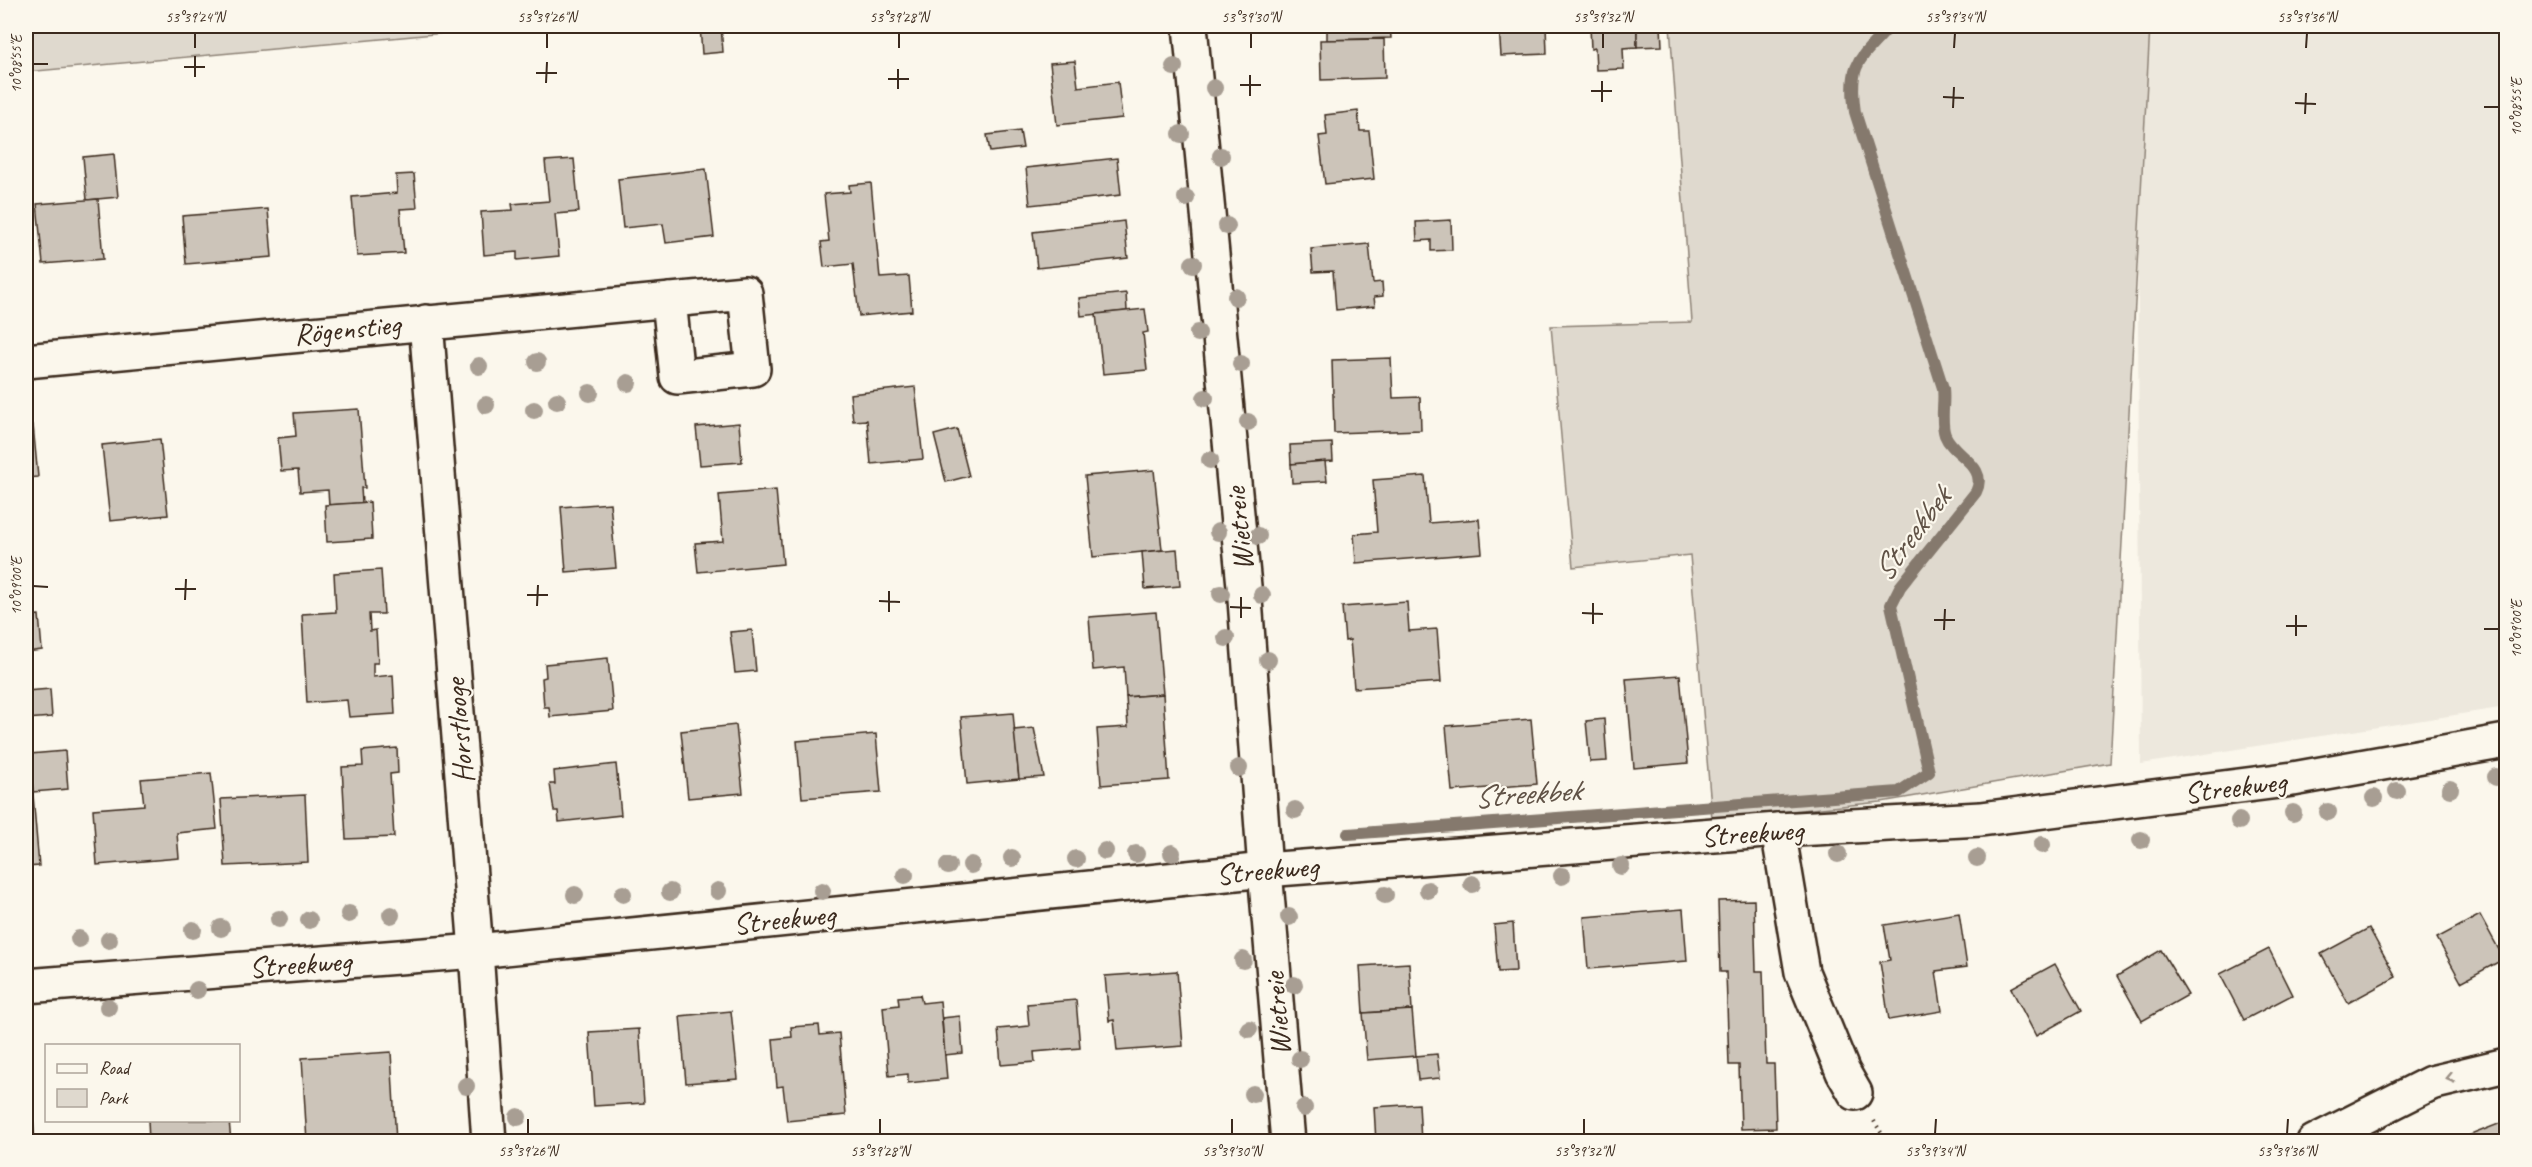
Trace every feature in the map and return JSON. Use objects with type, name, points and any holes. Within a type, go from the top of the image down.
[{"type":"street","name":"Wietreie","points":[[1190,26],[1244,586],[1288,1142]]},
{"type":"street","name":"Rögenstieg","points":[[26,361],[669,300]]},
{"type":"street","name":"Horstlooge","points":[[426,322],[489,1142]]},
{"type":"street","name":"Streekweg","points":[[26,986],[476,951],[1265,870],[1778,830],[1981,819],[2293,779],[2506,741]]},
{"type":"street","points":[[1778,830],[1802,972],[1843,1072],[1856,1093]]},
{"type":"street","points":[[2314,1142],[2431,1083],[2506,1065]]},
{"type":"shaded area","points":[[2136,26],[2506,26],[2506,707],[2141,764]]},
{"type":"green space","points":[[26,26],[519,26],[26,72]]},
{"type":"green space","points":[[1670,26],[2150,26],[2110,763],[1881,802],[1712,819],[1690,555],[1573,567],[1551,326],[1692,322]]},
{"type":"building","points":[[700,26],[721,26],[723,52],[702,54]]},
{"type":"building","points":[[1327,26],[1390,26],[1391,38],[1327,40]]},
{"type":"building","points":[[1499,26],[1546,26],[1547,54],[1501,56]]},
{"type":"building","points":[[1590,26],[1637,26],[1637,47],[1623,48],[1624,69],[1596,70],[1595,48],[1591,49]]},
{"type":"building","points":[[1637,26],[1661,26],[1662,46],[1637,47]]},
{"type":"building","points":[[1384,39],[1385,78],[1321,80],[1320,40]]},
{"type":"building","points":[[1075,61],[1078,87],[1118,82],[1122,118],[1057,125],[1050,63]]},
{"type":"building","points":[[1358,111],[1360,131],[1369,131],[1374,179],[1325,184],[1319,136],[1327,135],[1325,115]]},
{"type":"building","points":[[1020,131],[1023,148],[990,152],[987,135]]},
{"type":"building","points":[[114,154],[118,197],[87,200],[83,157]]},
{"type":"building","points":[[1117,158],[1121,195],[1030,205],[1026,168]]},
{"type":"building","points":[[574,159],[579,212],[555,214],[559,256],[517,260],[517,252],[484,255],[481,212],[513,210],[512,204],[549,201],[545,161]]},
{"type":"building","points":[[706,169],[714,237],[666,243],[663,224],[623,228],[618,179]]},
{"type":"building","points":[[414,174],[417,208],[400,209],[404,253],[357,256],[352,197],[397,193],[396,175]]},
{"type":"building","points":[[871,183],[880,278],[909,276],[912,311],[859,316],[853,264],[824,267],[821,242],[829,241],[824,194],[850,192],[849,185]]},
{"type":"building","points":[[98,199],[103,259],[43,264],[37,204]]},
{"type":"building","points":[[268,209],[272,257],[186,264],[182,216]]},
{"type":"building","points":[[1451,220],[1452,250],[1431,251],[1431,240],[1417,241],[1416,222]]},
{"type":"building","points":[[1124,221],[1128,258],[1037,268],[1033,232]]},
{"type":"building","points":[[1369,244],[1373,283],[1382,282],[1383,296],[1374,297],[1375,306],[1336,310],[1333,271],[1313,272],[1311,249]]},
{"type":"building","points":[[1126,293],[1127,311],[1081,316],[1079,298]]},
{"type":"building","points":[[1145,309],[1148,332],[1143,333],[1147,370],[1103,374],[1096,314]]},
{"type":"building","points":[[1391,358],[1393,398],[1420,397],[1421,430],[1334,433],[1332,360]]},
{"type":"building","points":[[915,387],[923,459],[871,464],[867,420],[853,421],[850,394]]},
{"type":"building","points":[[359,409],[365,488],[361,488],[362,503],[329,505],[328,490],[300,492],[298,470],[281,471],[278,438],[296,436],[294,413]]},
{"type":"building","points":[[739,423],[742,462],[700,465],[696,427]]},
{"type":"building","points":[[33,425],[38,477],[26,478],[26,426]]},
{"type":"building","points":[[957,429],[969,476],[946,482],[934,435]]},
{"type":"building","points":[[160,439],[168,515],[110,521],[102,445]]},
{"type":"building","points":[[1332,443],[1333,461],[1291,464],[1290,445]]},
{"type":"building","points":[[1325,461],[1327,481],[1292,483],[1291,464]]},
{"type":"building","points":[[1154,470],[1162,550],[1093,557],[1085,476]]},
{"type":"building","points":[[1425,476],[1429,523],[1479,519],[1482,553],[1356,563],[1354,534],[1377,532],[1373,480]]},
{"type":"building","points":[[776,490],[783,564],[698,572],[695,543],[723,541],[719,495]]},
{"type":"building","points":[[370,502],[372,539],[327,542],[325,505]]},
{"type":"building","points":[[610,503],[616,568],[566,572],[561,507]]},
{"type":"building","points":[[1177,549],[1180,586],[1145,589],[1142,552]]},
{"type":"building","points":[[381,570],[384,614],[369,614],[370,631],[376,630],[378,663],[373,663],[373,677],[393,675],[395,714],[349,717],[347,700],[307,703],[302,614],[336,612],[334,573]]},
{"type":"building","points":[[1407,602],[1409,631],[1437,629],[1441,682],[1354,688],[1350,640],[1345,641],[1342,607]]},
{"type":"building","points":[[1156,612],[1163,694],[1126,697],[1124,667],[1093,670],[1089,617]]},
{"type":"building","points":[[39,615],[42,650],[26,652],[26,616]]},
{"type":"building","points":[[752,630],[756,671],[735,673],[730,632]]},
{"type":"building","points":[[608,658],[613,711],[550,717],[549,707],[544,707],[542,678],[546,677],[545,664]]},
{"type":"building","points":[[1680,675],[1688,763],[1634,768],[1626,679]]},
{"type":"building","points":[[50,689],[52,717],[26,719],[26,691]]},
{"type":"building","points":[[1163,694],[1169,780],[1101,785],[1097,729],[1128,727],[1126,697]]},
{"type":"building","points":[[1013,713],[1019,779],[967,784],[961,717]]},
{"type":"building","points":[[1531,719],[1537,784],[1452,791],[1446,726]]},
{"type":"building","points":[[1604,719],[1607,761],[1590,762],[1586,721]]},
{"type":"building","points":[[736,725],[743,793],[688,798],[681,731]]},
{"type":"building","points":[[1034,728],[1044,777],[1019,779],[1014,730]]},
{"type":"building","points":[[876,734],[881,792],[802,798],[797,741]]},
{"type":"building","points":[[397,748],[398,773],[390,774],[394,837],[346,839],[342,767],[363,766],[362,751]]},
{"type":"building","points":[[65,751],[68,789],[33,792],[30,754]]},
{"type":"building","points":[[616,764],[621,815],[559,822],[558,811],[554,811],[550,784],[555,784],[554,771]]},
{"type":"building","points":[[211,773],[217,829],[177,833],[179,858],[97,865],[93,809],[144,805],[141,779]]},
{"type":"building","points":[[32,783],[39,866],[26,867],[26,784]]},
{"type":"building","points":[[305,795],[308,862],[225,866],[221,799]]},
{"type":"building","points":[[1754,900],[1756,971],[1763,971],[1766,1064],[1774,1064],[1776,1128],[1741,1129],[1739,1065],[1729,1065],[1726,972],[1720,972],[1718,901]]},
{"type":"building","points":[[1683,909],[1687,961],[1588,969],[1584,917]]},
{"type":"building","points":[[1959,913],[1967,967],[1936,971],[1942,1011],[1889,1020],[1880,962],[1890,960],[1884,925]]},
{"type":"building","points":[[2480,915],[2504,959],[2461,982],[2437,938]]},
{"type":"building","points":[[1513,923],[1516,971],[1498,972],[1494,925]]},
{"type":"building","points":[[2369,928],[2396,977],[2348,1003],[2321,954]]},
{"type":"building","points":[[2269,949],[2292,995],[2244,1020],[2220,974]]},
{"type":"building","points":[[2161,950],[2188,995],[2142,1021],[2117,976]]},
{"type":"building","points":[[1409,963],[1412,1010],[1363,1013],[1360,966]]},
{"type":"building","points":[[2055,964],[2081,1011],[2036,1036],[2011,988]]},
{"type":"building","points":[[1177,971],[1183,1046],[1117,1051],[1114,1020],[1109,1021],[1105,976]]},
{"type":"building","points":[[920,995],[922,1003],[940,1001],[947,1079],[908,1083],[908,1074],[889,1076],[883,1007],[899,1005],[898,997]]},
{"type":"building","points":[[1076,1000],[1080,1048],[1034,1052],[1035,1062],[1001,1065],[998,1029],[1029,1026],[1027,1004]]},
{"type":"building","points":[[1412,1010],[1416,1056],[1367,1060],[1363,1013]]},
{"type":"building","points":[[731,1011],[738,1079],[686,1083],[680,1016]]},
{"type":"building","points":[[960,1016],[963,1053],[945,1055],[942,1018]]},
{"type":"building","points":[[819,1025],[820,1035],[839,1033],[846,1115],[787,1121],[783,1086],[777,1087],[773,1039],[792,1037],[791,1027]]},
{"type":"building","points":[[639,1029],[644,1103],[594,1106],[589,1032]]},
{"type":"building","points":[[391,1052],[396,1142],[307,1142],[302,1058]]},
{"type":"building","points":[[1437,1054],[1440,1078],[1418,1080],[1416,1056]]},
{"type":"building","points":[[26,1081],[30,1081],[35,1142],[26,1142]]},
{"type":"building","points":[[1419,1104],[1421,1142],[1376,1142],[1374,1107]]},
{"type":"building","points":[[2506,1121],[2506,1142],[2453,1142]]},
{"type":"building","points":[[148,1122],[229,1122],[231,1142],[149,1142]]},
{"type":"waterway","name":"Streekbek","points":[[1348,834],[1899,792],[1929,772],[1891,605],[1900,587],[1976,492],[1979,483],[1974,468],[1945,435],[1943,388],[1855,112],[1853,83],[1858,63],[1890,26]]}]
